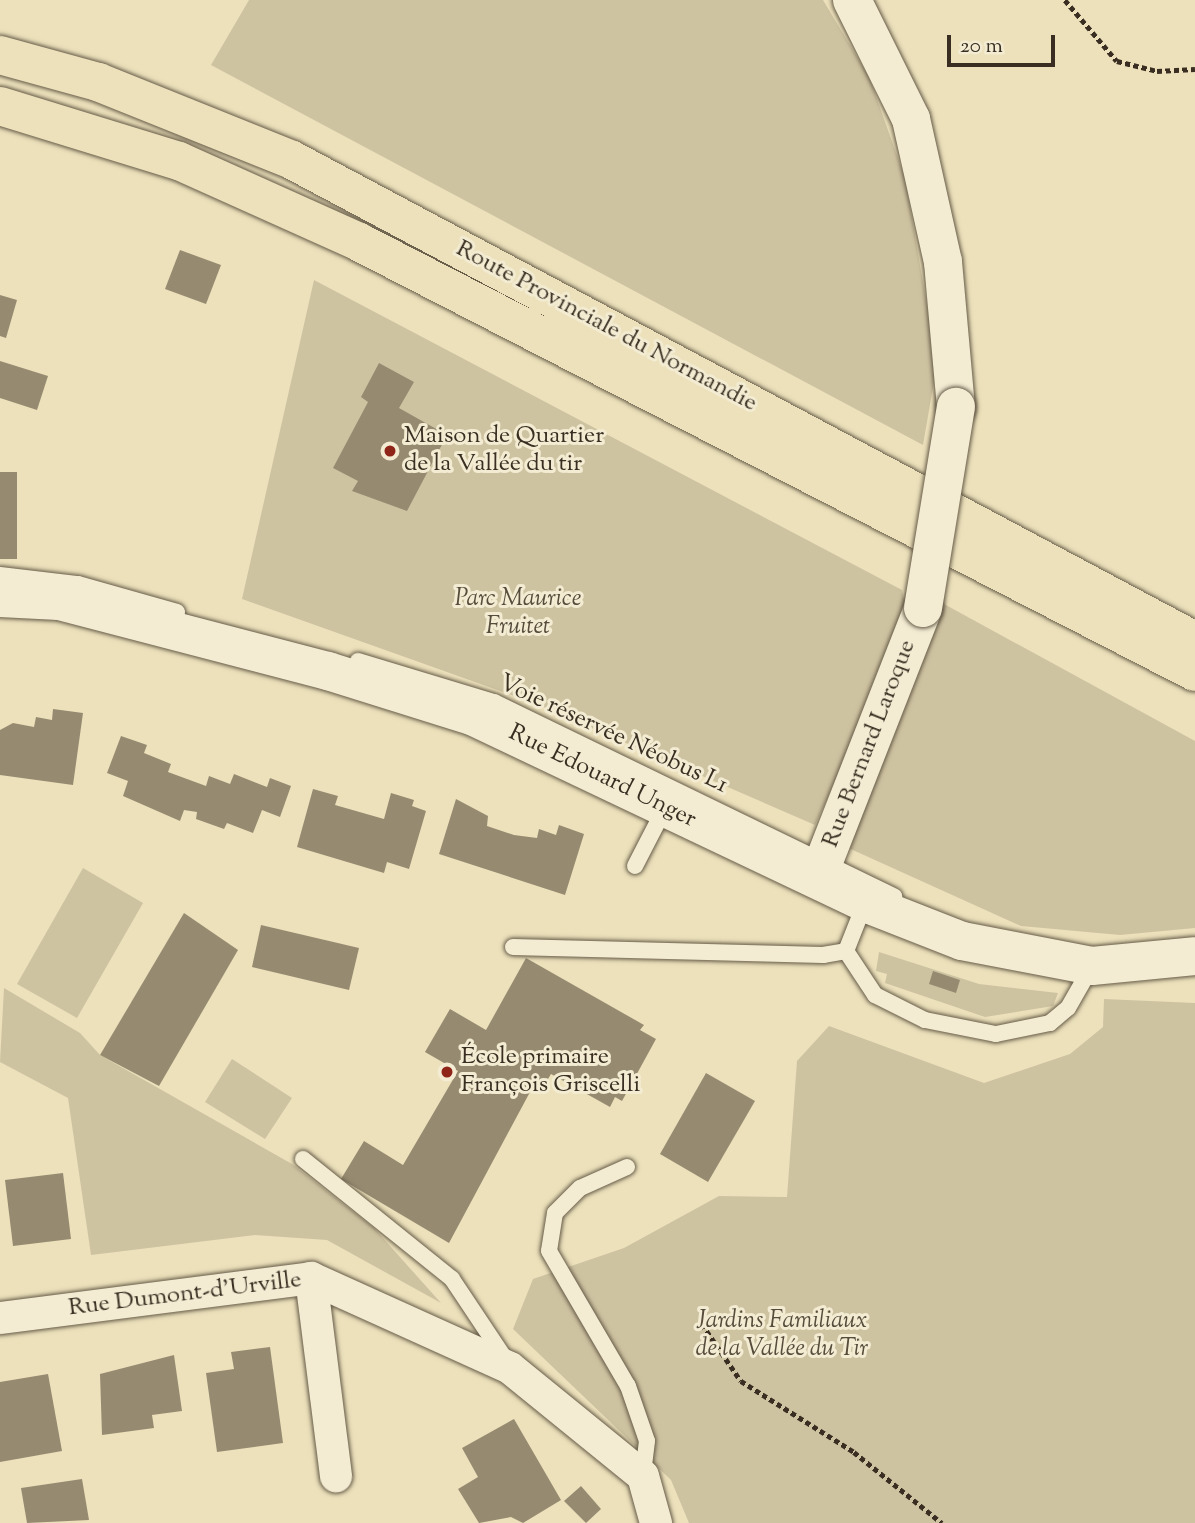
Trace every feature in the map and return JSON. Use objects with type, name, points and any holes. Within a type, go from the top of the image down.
[{"type":"highway","name":"Route Provinciale du Normandie","points":[[0,55],[98,82],[292,160],[1195,641]]},
{"type":"highway","name":"Route Provinciale du Normandie","points":[[0,106],[179,161],[359,242],[1195,672]]},
{"type":"street","name":"Rue Bernard Laroque","points":[[821,869],[923,608],[956,407],[943,262],[911,119],[852,0]]},
{"type":"street","name":"Rue Edouard Unger","points":[[0,598],[59,601],[328,671],[472,716],[666,805],[821,869],[865,904],[962,941],[1092,966],[1195,956]]},
{"type":"street","name":"Rue Dumont-d'Urville","points":[[0,1318],[311,1278],[513,1371],[643,1476]]},
{"type":"street","points":[[311,1278],[335,1476]]},
{"type":"street","points":[[643,1476],[656,1523]]},
{"type":"lane","name":"Voie réservée Néobus L1","points":[[0,575],[78,584],[494,702],[821,869],[914,906],[1002,934],[1076,950],[1195,939]]},
{"type":"lane","points":[[635,866],[666,805]]},
{"type":"lane","points":[[846,951],[865,904]]},
{"type":"lane","points":[[513,947],[846,951]]},
{"type":"lane","points":[[846,951],[874,995],[925,1020],[996,1034],[1050,1023],[1068,1008],[1092,966]]},
{"type":"lane","points":[[303,1159],[452,1279],[513,1371]]},
{"type":"lane","points":[[627,1167],[580,1188],[555,1213],[549,1251],[628,1386],[647,1441],[643,1476]]},
{"type":"path","points":[[1065,0],[1117,61],[1157,71],[1195,69]]},
{"type":"path","points":[[702,1324],[741,1381],[854,1452],[942,1523]]},
{"type":"green space","points":[[249,0],[823,0],[869,77],[905,178],[937,364],[923,445],[211,65]]},
{"type":"green space","name":"Parc Maurice Fruitet","points":[[314,280],[902,590],[908,622],[815,825],[534,703],[242,599]]},
{"type":"green space","points":[[944,604],[1195,741],[1195,928],[1120,935],[1021,926],[844,846]]},
{"type":"green space","points":[[83,868],[143,903],[77,1018],[17,984]]},
{"type":"green space","points":[[879,952],[979,984],[1058,993],[1053,1006],[985,1017],[885,983],[887,974],[876,971]]},
{"type":"green space","points":[[4,988],[80,1033],[100,1055],[292,1164],[374,1228],[441,1303],[327,1240],[255,1235],[91,1255],[68,1098],[0,1062]]},
{"type":"green space","name":"Jardins Familiaux de la Vallée du Tir","points":[[1104,999],[1195,1003],[1195,1523],[689,1523],[671,1480],[513,1329],[533,1279],[624,1248],[719,1196],[787,1197],[797,1061],[829,1026],[984,1083],[1070,1054],[1103,1027]]},
{"type":"green space","points":[[232,1059],[292,1098],[265,1139],[205,1102]]},
{"type":"building","points":[[180,250],[221,265],[206,304],[165,289]]},
{"type":"building","points":[[0,295],[17,300],[6,338],[0,336]]},
{"type":"building","points":[[0,361],[48,376],[37,410],[0,398]]},
{"type":"building","name":"Maison de Quartier de la Vallée du tir","points":[[379,363],[414,382],[399,408],[447,435],[407,511],[352,491],[358,481],[333,468],[368,402],[361,397]]},
{"type":"building","points":[[0,472],[17,472],[17,559],[0,559]]},
{"type":"building","points":[[53,709],[83,713],[73,785],[0,775],[0,730],[13,723],[34,727],[36,717],[52,720]]},
{"type":"building","points":[[121,736],[147,745],[144,753],[171,764],[168,772],[206,786],[209,776],[230,784],[234,774],[267,787],[270,778],[291,786],[280,817],[262,810],[253,833],[227,823],[224,829],[196,819],[197,812],[184,810],[180,821],[123,796],[128,781],[107,773]]},
{"type":"building","points":[[313,789],[338,796],[335,805],[384,819],[391,793],[414,800],[412,806],[426,811],[409,869],[387,862],[384,873],[297,847]]},
{"type":"building","points":[[456,799],[488,816],[487,826],[514,835],[537,838],[539,829],[556,835],[559,825],[584,834],[565,895],[439,854]]},
{"type":"building","points":[[184,913],[238,950],[159,1086],[100,1055]]},
{"type":"building","points":[[261,925],[359,948],[349,990],[252,967]]},
{"type":"building","points":[[526,958],[644,1025],[640,1030],[656,1039],[622,1101],[615,1097],[610,1107],[551,1074],[545,1084],[537,1079],[449,1243],[341,1179],[364,1141],[403,1165],[458,1071],[425,1052],[450,1009],[486,1030]]},
{"type":"building","points":[[933,971],[960,980],[956,993],[929,984]]},
{"type":"building","name":"École primaire François Griscelli","points":[[706,1073],[755,1101],[708,1182],[660,1154]]},
{"type":"building","points":[[63,1173],[71,1239],[13,1246],[5,1180]]},
{"type":"building","points":[[270,1347],[283,1443],[217,1452],[206,1373],[234,1369],[231,1352]]},
{"type":"building","points":[[174,1355],[182,1411],[152,1415],[154,1428],[102,1435],[100,1374]]},
{"type":"building","points":[[48,1374],[62,1451],[0,1462],[0,1382]]},
{"type":"building","points":[[514,1419],[561,1500],[523,1523],[511,1517],[479,1523],[458,1489],[478,1477],[462,1448]]},
{"type":"building","points":[[82,1479],[89,1520],[27,1523],[21,1488]]},
{"type":"building","points":[[581,1486],[601,1509],[586,1523],[564,1501]]},
{"type":"place","name":"Maison de Quartier de la Vallée du tir","points":[[390,451]]},
{"type":"place","name":"École primaire François Griscelli","points":[[447,1072]]}]
